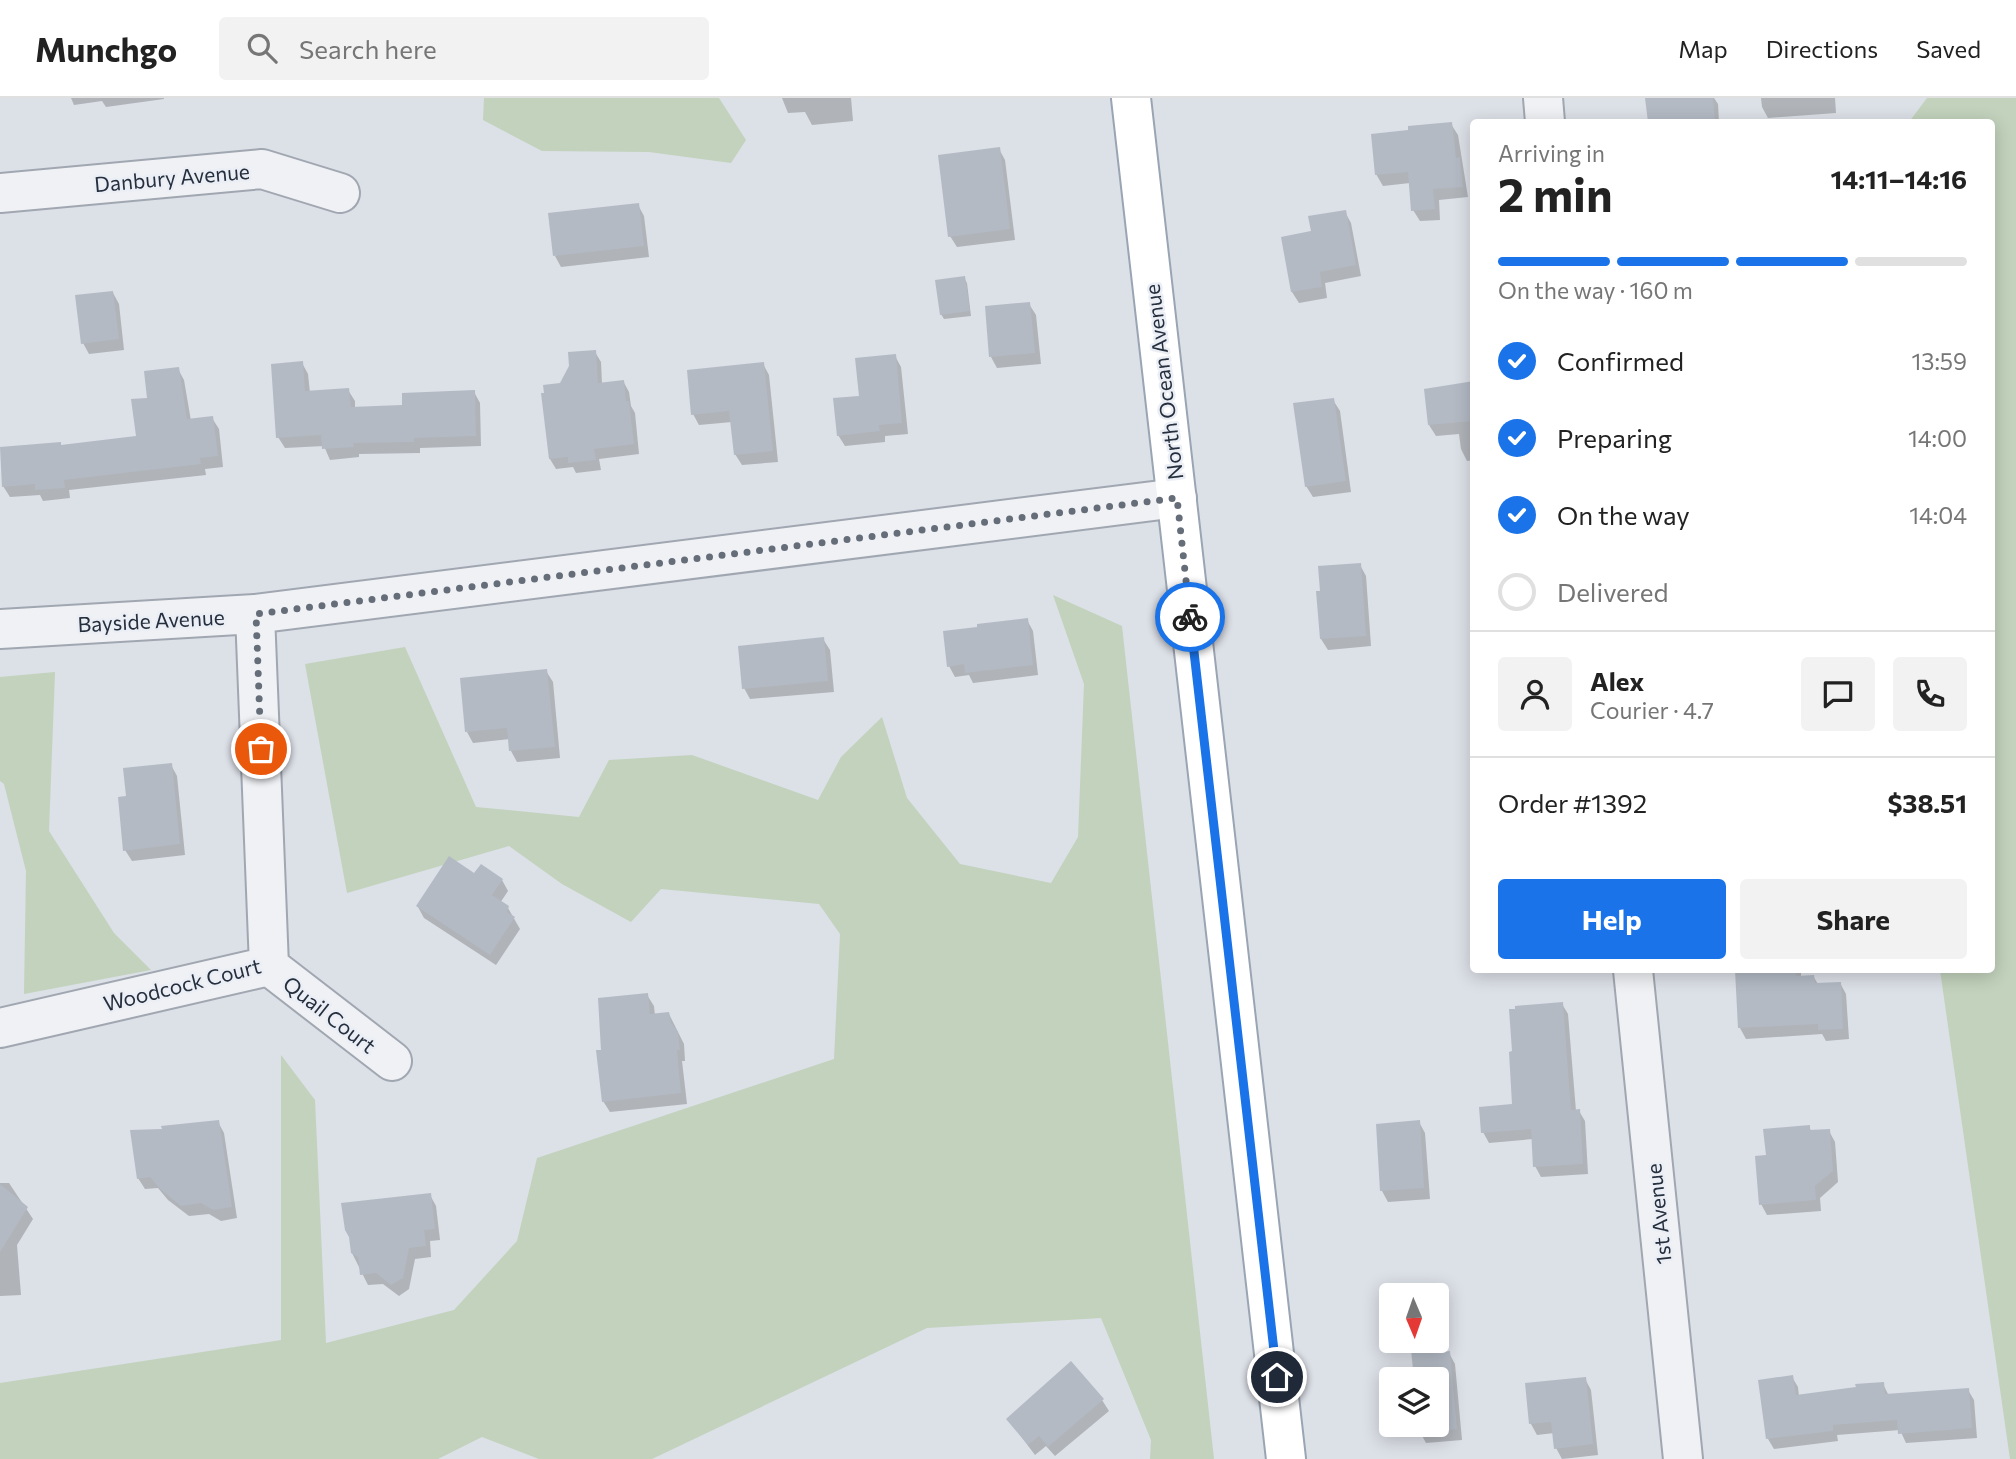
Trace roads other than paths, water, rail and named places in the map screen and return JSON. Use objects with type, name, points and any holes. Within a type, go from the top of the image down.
[{"type":"main road","name":"North Ocean Avenue","points":[[1130,98],[1286,1459]]},
{"type":"street","points":[[1543,98],[1545,119]]},
{"type":"street","name":"Danbury Avenue","points":[[0,193],[262,169],[340,193]]},
{"type":"street","name":"Bayside Avenue","points":[[0,629],[256,614],[1177,498]]},
{"type":"street","name":"Woodcock Court","points":[[0,1028],[269,966],[256,614]]},
{"type":"street","name":"Quail Court","points":[[269,966],[392,1061]]},
{"type":"street","name":"1st Avenue","points":[[1633,973],[1683,1459]]}]
